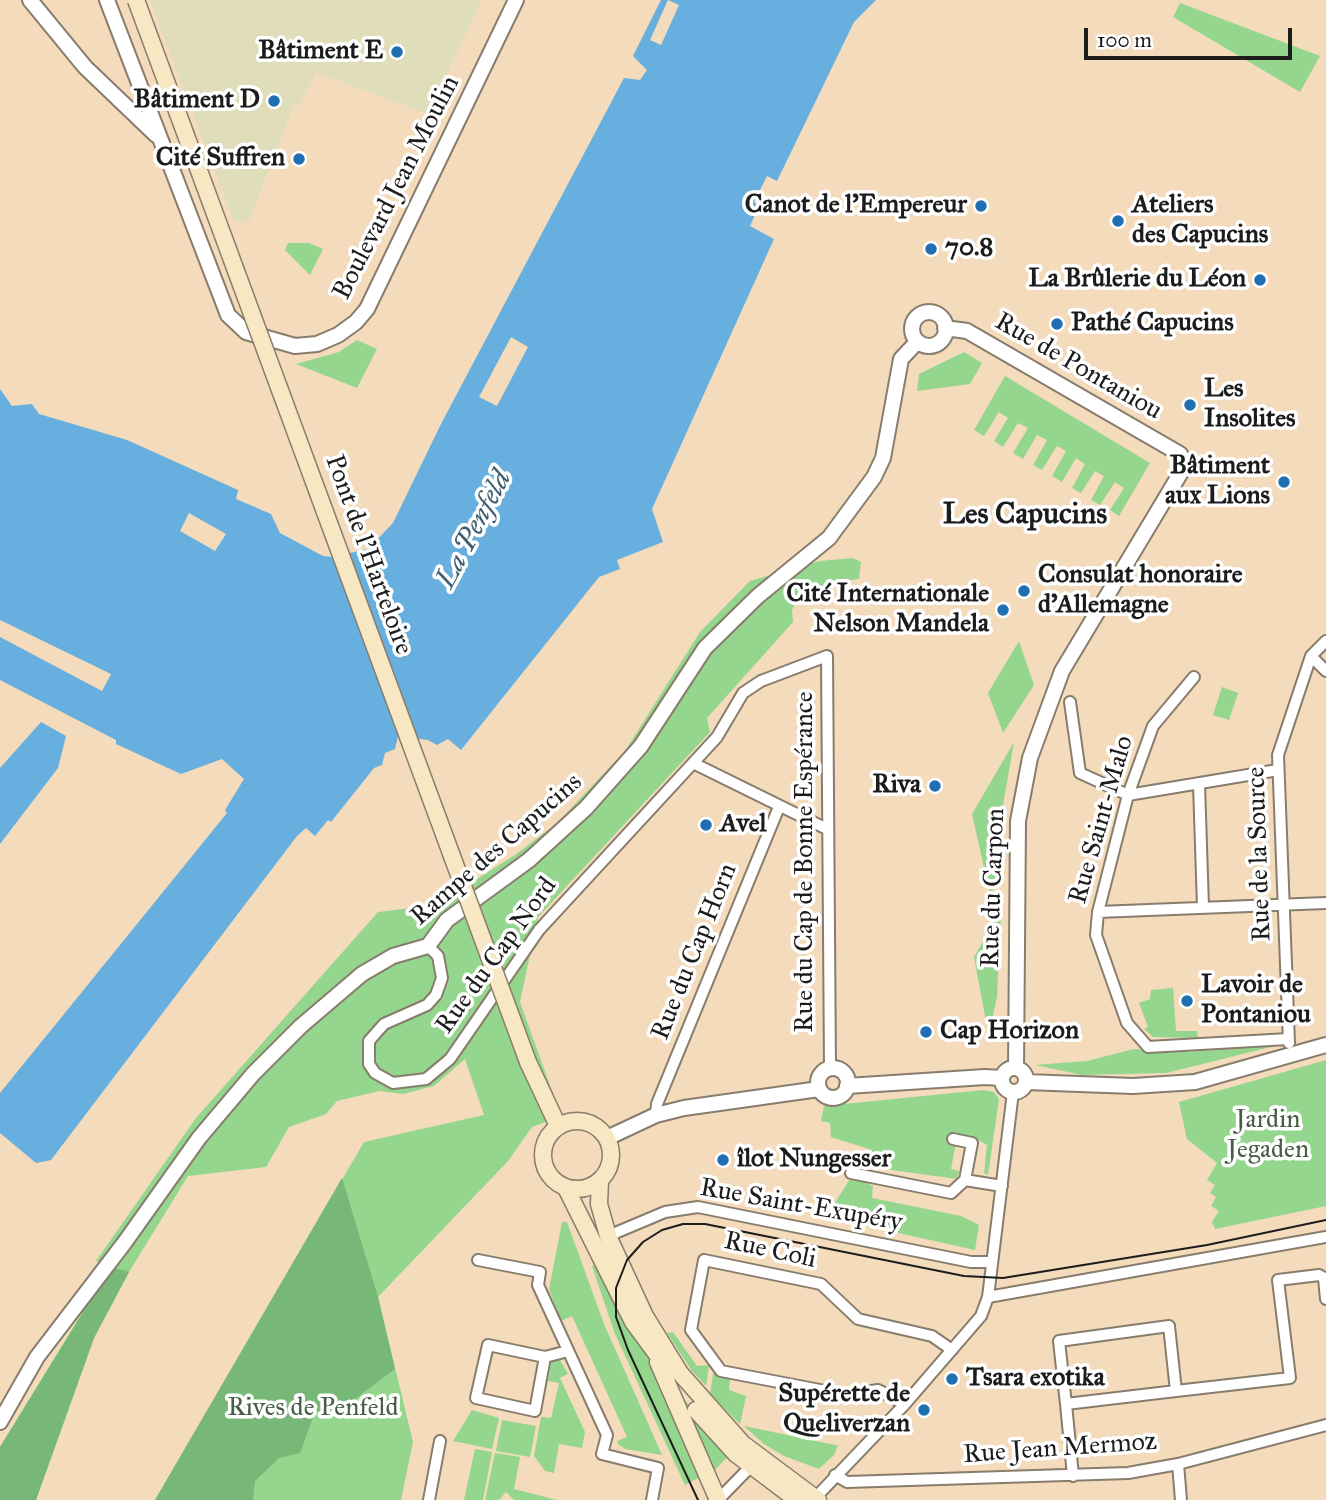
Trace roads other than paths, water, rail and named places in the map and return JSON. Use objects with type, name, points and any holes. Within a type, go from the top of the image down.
[{"type":"main road","name":"Pont de l'Harteloire","points":[[136,0],[528,1062],[558,1126]]},
{"type":"main road","points":[[718,1500],[669,1382],[626,1309],[566,1188],[548,1175],[542,1158],[544,1143],[558,1126],[584,1122],[601,1130],[607,1138],[611,1161],[600,1181],[600,1204],[608,1236],[645,1316],[680,1373],[755,1461],[797,1500]]},
{"type":"main road","points":[[566,1188],[584,1189],[600,1181]]},
{"type":"main road","points":[[650,1348],[716,1434],[817,1499]]},
{"type":"street","name":"Boulevard Jean Moulin","points":[[30,0],[85,67],[158,136]]},
{"type":"street","name":"Boulevard Jean Moulin","points":[[107,0],[228,315],[246,332],[280,344],[317,344],[356,322],[367,309],[516,0]]},
{"type":"street","points":[[921,314],[937,314],[945,328],[942,339],[933,345],[917,342],[912,327],[921,314]]},
{"type":"street","name":"Rue de Pontaniou","points":[[945,328],[967,331],[1183,457]]},
{"type":"street","name":"Rampe des Capucins","points":[[0,1422],[37,1357],[125,1242],[199,1138],[253,1074],[301,1026],[362,974],[394,956],[428,946],[447,920],[529,860],[586,808],[641,746],[705,648],[758,596],[837,528],[883,458],[901,359],[917,342]]},
{"type":"street","name":"Rue du Carpon","points":[[1016,1068],[1017,821],[1030,758],[1062,671],[1183,469],[1183,457]]},
{"type":"street","points":[[1326,641],[1311,656],[1326,671]]},
{"type":"street","name":"Rue du Cap Nord","points":[[428,946],[438,956],[442,978],[436,995],[417,1010],[384,1024],[369,1041],[369,1064],[374,1073],[393,1083],[426,1079],[450,1059],[539,930],[726,725],[743,693],[761,681],[827,656]]},
{"type":"street","name":"Rue du Cap de Bonne Espérance","points":[[827,656],[830,1068]]},
{"type":"street","name":"Rue de la Source","points":[[1291,1055],[1288,1039],[1278,770],[1280,743],[1311,656]]},
{"type":"street","name":"Rue Saint-Malo","points":[[1194,677],[1153,726],[1128,795],[1098,912],[1096,935],[1127,1023],[1148,1047],[1288,1039]]},
{"type":"street","points":[[1070,702],[1080,773],[1128,795],[1278,770]]},
{"type":"street","points":[[693,763],[827,829]]},
{"type":"street","points":[[1199,784],[1203,907]]},
{"type":"street","name":"Rue du Cap Horn","points":[[656,1115],[657,1104],[779,807]]},
{"type":"street","points":[[1098,912],[1326,903]]},
{"type":"street","points":[[1026,1082],[1171,1084],[1219,1077],[1326,1045]]},
{"type":"street","points":[[830,1068],[843,1072],[847,1086],[842,1094],[833,1097],[822,1094],[819,1077],[830,1068]]},
{"type":"street","points":[[1016,1068],[1024,1073],[1026,1082],[1021,1090],[1013,1092],[1004,1086],[1002,1078],[1006,1071],[1016,1068]]},
{"type":"street","points":[[847,1086],[1002,1078]]},
{"type":"street","points":[[607,1138],[656,1115],[819,1089]]},
{"type":"street","points":[[817,1499],[835,1475],[905,1404],[981,1316],[988,1297],[1013,1092]]},
{"type":"street","points":[[851,1173],[951,1193],[965,1180],[972,1143],[953,1139]]},
{"type":"street","points":[[965,1180],[1002,1186]]},
{"type":"street","name":"Rue Saint-Exupéry","points":[[608,1236],[665,1212],[698,1207],[971,1262],[991,1262]]},
{"type":"street","points":[[988,1297],[1326,1237]]},
{"type":"street","points":[[478,1260],[540,1272],[538,1285],[607,1435],[602,1454],[658,1468],[652,1500]]},
{"type":"street","name":"Rue Coli","points":[[905,1404],[878,1390],[846,1395],[721,1371],[691,1330],[704,1260],[821,1284],[858,1319],[932,1336],[951,1350]]},
{"type":"street","points":[[1066,1404],[1290,1378],[1278,1280],[1319,1275],[1324,1278],[1326,1299]]},
{"type":"street","points":[[1073,1476],[1059,1341],[1169,1326],[1176,1391]]},
{"type":"street","points":[[545,1357],[535,1411],[477,1398],[488,1345],[545,1357],[568,1351]]},
{"type":"street","name":"Rue Jean Mermoz","points":[[835,1475],[848,1482],[1128,1473],[1178,1464],[1326,1425]]},
{"type":"street","points":[[429,1500],[440,1441]]},
{"type":"street","points":[[718,1500],[755,1461]]},
{"type":"street","points":[[1178,1464],[1181,1500]]},
{"type":"water","name":"La Penfeld","points":[[661,0],[876,0],[854,22],[777,181],[767,176],[754,202],[759,206],[750,226],[774,239],[652,509],[663,542],[617,560],[620,569],[599,577],[461,750],[448,739],[437,745],[428,740],[398,736],[395,749],[385,753],[382,765],[374,768],[331,822],[328,820],[315,836],[306,828],[297,836],[51,1160],[36,1163],[0,1133],[0,1093],[227,813],[225,810],[244,779],[222,759],[181,774],[116,744],[116,740],[0,680],[0,637],[102,691],[111,674],[0,620],[0,389],[12,406],[32,404],[39,414],[127,440],[238,490],[236,499],[271,514],[280,533],[323,556],[332,557],[368,549],[393,523],[441,424],[624,78],[640,80],[647,70],[633,56]]},
{"type":"water","points":[[41,722],[66,736],[58,768],[0,844],[0,768]]},
{"type":"tram line","points":[[698,1500],[628,1350],[616,1317],[616,1288],[627,1260],[643,1242],[662,1230],[683,1224],[705,1224],[964,1276],[1003,1278],[1207,1245],[1326,1220]]},
{"type":"place","name":"Bâtiment E","points":[[397,52]]},
{"type":"place","name":"Bâtiment D","points":[[274,101]]},
{"type":"place","name":"Cité Suffren","points":[[299,159]]},
{"type":"place","name":"Canot de l'Empereur","points":[[981,206]]},
{"type":"place","name":"Ateliers des Capucins","points":[[1118,221]]},
{"type":"place","name":"70.8","points":[[931,249]]},
{"type":"place","name":"La Brûlerie du Léon","points":[[1260,280]]},
{"type":"place","name":"Pathé Capucins","points":[[1057,324]]},
{"type":"place","name":"Les Insolites","points":[[1190,405]]},
{"type":"place","name":"Bâtiment aux Lions","points":[[1284,482]]},
{"type":"place","name":"Consulat honoraire d'Allemagne","points":[[1024,591]]},
{"type":"place","name":"Cité Internationale Nelson Mandela","points":[[1003,610]]},
{"type":"place","name":"Riva","points":[[935,786]]},
{"type":"place","name":"Avel","points":[[706,825]]},
{"type":"place","name":"Lavoir de Pontaniou","points":[[1187,1001]]},
{"type":"place","name":"Cap Horizon","points":[[926,1032]]},
{"type":"place","name":"îlot Nungesser","points":[[723,1160]]},
{"type":"place","name":"Tsara exotika","points":[[952,1379]]},
{"type":"place","name":"Supérette de Queliverzan","points":[[924,1410]]},
{"type":"district","name":"Les Capucins","points":[[1025,516]]},
{"type":"park label","name":"Jardin Jegaden","points":[[1268,1136]]},
{"type":"park label","name":"Rives de Penfeld","points":[[313,1409]]}]
